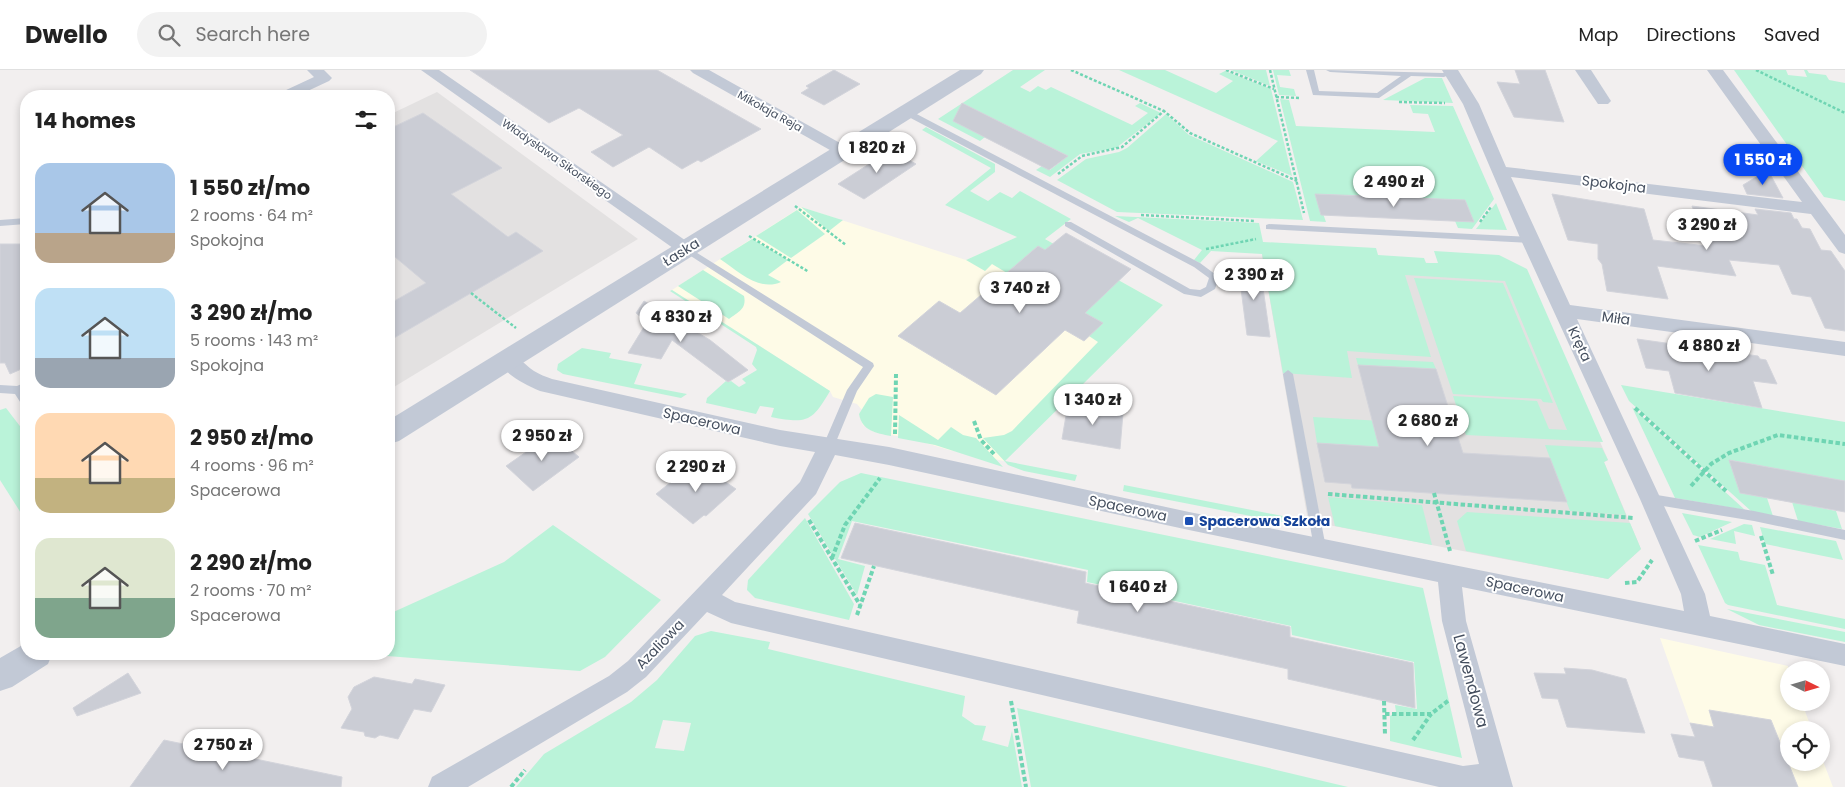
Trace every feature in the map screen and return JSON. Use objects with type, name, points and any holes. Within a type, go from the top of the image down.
[{"type":"street","points":[[298,90],[324,78],[315,70]]},
{"type":"street","name":"Władysława Sikorskiego","points":[[429,70],[686,249]]},
{"type":"street","name":"Mikołaja Reja","points":[[698,70],[843,151]]},
{"type":"street","name":"Łaska","points":[[395,430],[974,70]]},
{"type":"street","points":[[1583,70],[1603,101]]},
{"type":"street","points":[[1715,70],[1845,248]]},
{"type":"street","name":"Kręta","points":[[1450,71],[1471,104],[1530,240],[1565,311],[1651,499],[1693,594],[1699,624]]},
{"type":"street","name":"Spokojna","points":[[1501,171],[1817,208]]},
{"type":"street","name":"Miła","points":[[1565,311],[1845,348]]},
{"type":"street","name":"Spacerowa","points":[[507,360],[528,377],[547,386],[780,438],[889,456],[1320,548],[1450,564],[1608,606],[1845,655]]},
{"type":"street","name":"Azaliowa","points":[[442,787],[618,684],[637,670],[808,488],[829,446]]},
{"type":"street","name":"Lawendowa","points":[[1450,564],[1450,596],[1454,621],[1498,782]]},
{"type":"street","points":[[704,598],[731,612],[1006,673],[1463,779],[1498,782]]},
{"type":"street","points":[[0,676],[26,660]]},
{"type":"lane","points":[[1310,70],[1316,93],[1379,96],[1410,73]]},
{"type":"lane","points":[[1330,70],[1444,75],[1450,71]]},
{"type":"lane","points":[[906,112],[1197,265],[1214,277],[1210,289],[1201,294],[1188,292],[1068,224]]},
{"type":"lane","points":[[0,224],[20,222]]},
{"type":"lane","points":[[1269,227],[1530,240]]},
{"type":"lane","points":[[686,249],[869,366],[852,390],[829,446]]},
{"type":"lane","points":[[1288,374],[1320,548]]},
{"type":"lane","points":[[0,389],[20,388]]},
{"type":"lane","points":[[1651,499],[1754,516],[1845,535]]},
{"type":"path","points":[[1071,70],[1164,111],[1190,133],[1297,181]]},
{"type":"path","points":[[1226,70],[1274,90]]},
{"type":"path","points":[[1270,70],[1305,215]]},
{"type":"path","points":[[1756,70],[1845,114]]},
{"type":"path","points":[[1056,175],[1082,156],[1122,147],[1164,111]]},
{"type":"path","points":[[1478,223],[1495,202]]},
{"type":"path","points":[[795,206],[846,245]]},
{"type":"path","points":[[1138,215],[1257,221]]},
{"type":"path","points":[[749,236],[809,272]]},
{"type":"path","points":[[1202,250],[1262,238]]},
{"type":"path","points":[[471,293],[516,328]]},
{"type":"path","points":[[1630,404],[1754,516],[1773,575]]},
{"type":"path","points":[[974,421],[981,440],[998,459]]},
{"type":"path","points":[[1682,504],[1689,488],[1711,464],[1728,453],[1778,435],[1845,444]]},
{"type":"path","points":[[832,558],[845,525],[884,473],[877,472]]},
{"type":"path","points":[[1310,492],[1637,518]]},
{"type":"path","points":[[1434,493],[1450,564]]},
{"type":"path","points":[[804,512],[860,605]]},
{"type":"path","points":[[1608,606],[1604,586],[1637,582],[1654,557],[1678,560]]},
{"type":"path","points":[[856,618],[874,566]]},
{"type":"path","points":[[1006,673],[1026,787]]},
{"type":"path","points":[[1412,743],[1431,714],[1453,697],[1456,706]]},
{"type":"path","points":[[1384,701],[1385,738]]},
{"type":"path","points":[[1384,714],[1431,714]]},
{"type":"shaded area","points":[[437,92],[638,239],[395,386],[395,112]]},
{"type":"shaded area","points":[[801,207],[966,260],[1031,231],[1163,305],[1004,461],[949,450],[909,438],[874,432],[863,425],[859,414],[862,410],[857,404],[833,397],[830,391],[672,290]]},
{"type":"shaded area","points":[[1262,254],[1524,268],[1608,460],[1604,462],[1641,549],[1608,579],[1308,521]]},
{"type":"shaded area","points":[[1660,638],[1780,664],[1780,711],[1805,711],[1809,721],[1780,721],[1780,771],[1827,771],[1833,787],[1713,787]]},
{"type":"green space","points":[[1013,70],[1045,70],[1020,87],[1030,92],[1038,86],[1046,90],[1051,87],[1132,125],[1148,113],[1135,106],[1140,103],[1161,113],[1116,148],[1080,154],[1050,177],[1036,170],[1042,166],[1050,170],[1068,156],[987,116],[985,137],[980,141],[938,119]]},
{"type":"green space","points":[[1119,70],[1165,70],[1216,93],[1233,81],[1219,74],[1225,71],[1271,89],[1292,176],[1256,161],[1278,141]]},
{"type":"green space","points":[[1231,70],[1266,70],[1270,86]]},
{"type":"green space","points":[[1273,70],[1289,70],[1291,76],[1277,75],[1280,87],[1294,89],[1296,96],[1279,95]]},
{"type":"green space","points":[[1734,70],[1786,70],[1788,75],[1807,77],[1804,70],[1807,70],[1809,73],[1826,75],[1829,80],[1845,83],[1845,201],[1824,197]]},
{"type":"green space","points":[[1425,78],[1442,78],[1453,103],[1383,100]]},
{"type":"green space","points":[[1280,99],[1289,100],[1296,126],[1435,132],[1428,114],[1413,113],[1410,105],[1453,106],[1494,199],[1472,229],[1458,228],[1455,221],[1474,222],[1465,200],[1316,194],[1326,222],[1310,221]]},
{"type":"green space","points":[[1166,114],[1189,135],[1293,182],[1303,220],[1117,212],[1057,180],[1086,159],[1119,152],[1127,148]]},
{"type":"green space","points":[[926,127],[995,164],[995,172],[970,191],[988,201],[1000,192],[1012,198],[1020,191],[1071,219],[1045,239],[1163,305],[1005,461],[1077,475],[1075,481],[1024,471],[1008,465],[983,438],[1004,435],[1012,431],[1098,342],[1089,336],[1102,323],[1085,313],[1038,246],[1007,273],[992,264],[985,271],[966,260],[1017,237],[945,205],[991,168],[922,130]]},
{"type":"green space","points":[[1496,203],[1507,230],[1476,229]]},
{"type":"green space","points":[[801,207],[839,219],[843,220],[829,231]]},
{"type":"green space","points":[[797,210],[825,234],[791,258],[756,236]]},
{"type":"green space","points":[[1115,216],[1259,223],[1263,242],[1376,248],[1378,255],[1424,258],[1426,263],[1438,263],[1434,251],[1499,255],[1527,269],[1603,442],[1466,435],[1453,396],[1537,401],[1549,429],[1567,430],[1505,281],[1405,275],[1431,357],[1347,351],[1352,378],[1283,373],[1262,254],[1211,251],[1200,263],[1194,260],[1202,250],[1138,218],[1129,222]]},
{"type":"green space","points":[[752,239],[788,260],[768,275],[781,282],[765,284],[749,279],[720,259]]},
{"type":"green space","points":[[703,270],[744,296],[743,307],[729,319],[678,286]]},
{"type":"green space","points":[[1414,278],[1503,283],[1553,403],[1543,402],[1541,399],[1453,394]]},
{"type":"green space","points":[[672,290],[830,391],[813,415],[801,420],[793,420],[771,417],[774,408],[760,406],[756,414],[706,403],[707,398],[726,381],[731,381],[739,387],[746,383],[742,379],[757,370],[752,364],[757,350],[756,347],[670,291]]},
{"type":"green space","points":[[582,348],[611,353],[609,358],[642,364],[634,384],[687,394],[681,398],[563,374],[557,370],[558,364]]},
{"type":"green space","points":[[1356,358],[1433,362],[1436,369],[1358,365]]},
{"type":"green space","points":[[1621,385],[1845,422],[1845,481],[1730,460],[1740,493],[1767,498],[1773,516],[1751,511],[1629,401]]},
{"type":"green space","points":[[876,394],[893,397],[891,436],[866,428],[861,420],[859,414],[869,398]]},
{"type":"green space","points":[[1632,407],[1745,510],[1675,498]]},
{"type":"green space","points":[[6,408],[20,426],[20,512],[0,480],[0,410]]},
{"type":"green space","points":[[899,415],[938,440],[951,427],[963,435],[976,438],[1003,467],[935,445],[898,438]]},
{"type":"green space","points":[[1313,417],[1399,422],[1407,449],[1317,443]]},
{"type":"green space","points":[[1545,445],[1602,448],[1608,460],[1604,462],[1626,515],[1570,511]]},
{"type":"green space","points":[[861,473],[1423,588],[1462,758],[1390,741],[1390,716],[1396,712],[1395,705],[1417,709],[1414,662],[1292,635],[1291,626],[1087,582],[1088,570],[852,521],[838,559],[865,566],[857,595],[808,514],[840,482]]},
{"type":"green space","points":[[1124,485],[1308,521],[1306,525],[1302,526],[1123,491]]},
{"type":"green space","points":[[1328,497],[1422,505],[1432,545],[1335,526]]},
{"type":"green space","points":[[1792,502],[1836,511],[1842,529],[1798,521]]},
{"type":"green space","points":[[1467,512],[1630,523],[1641,549],[1608,579],[1466,551],[1457,521]]},
{"type":"green space","points":[[1682,513],[1732,522],[1700,537],[1693,535]]},
{"type":"green space","points":[[805,518],[854,604],[849,620],[755,598],[747,590],[748,580]]},
{"type":"green space","points":[[1744,524],[1752,525],[1755,536],[1734,531],[1736,544],[1710,539]]},
{"type":"green space","points":[[553,525],[661,600],[605,657],[580,671],[395,657],[395,611],[504,562]]},
{"type":"green space","points":[[1760,527],[1836,541],[1843,560],[1765,544]]},
{"type":"green space","points":[[1698,545],[1738,552],[1740,560],[1765,565],[1777,605],[1845,619],[1845,629],[1728,605],[1725,603]]},
{"type":"green space","points":[[1727,609],[1845,632],[1845,642],[1759,625]]},
{"type":"green space","points":[[711,631],[770,642],[768,649],[965,696],[962,716],[975,725],[986,726],[982,740],[1008,747],[1012,731],[1022,787],[516,787],[544,754],[631,702],[657,680],[695,636]],"holes":[[[663,720],[691,723],[684,751],[655,748]]]},
{"type":"green space","points":[[1017,708],[1348,787],[1031,787]]},
{"type":"building","points":[[470,70],[657,70],[761,129],[701,162],[698,160],[682,169],[649,147],[613,167],[591,152],[623,135],[579,108],[549,123]]},
{"type":"building","points":[[834,70],[860,84],[824,105],[801,93],[809,88],[806,86]]},
{"type":"building","points":[[1515,70],[1545,70],[1564,122],[1514,117],[1497,82],[1520,84]]},
{"type":"building","points":[[962,103],[1068,156],[1049,170],[953,121]]},
{"type":"building","points":[[423,113],[502,168],[451,194],[508,237],[516,232],[543,251],[395,337],[395,301],[426,283],[395,257],[395,126]]},
{"type":"building","points":[[891,150],[916,164],[864,199],[838,184]]},
{"type":"building","points":[[1768,170],[1783,198],[1747,194],[1743,185]]},
{"type":"building","points":[[1315,194],[1465,200],[1474,222],[1321,215]]},
{"type":"building","points":[[1552,194],[1644,209],[1653,240],[1707,246],[1692,206],[1758,215],[1755,209],[1791,213],[1802,228],[1810,229],[1821,250],[1831,251],[1845,271],[1845,331],[1825,328],[1811,297],[1792,294],[1779,265],[1729,260],[1736,276],[1657,266],[1668,299],[1607,291],[1602,264],[1598,259],[1598,244],[1568,240]]},
{"type":"building","points":[[1066,233],[1131,269],[1085,313],[1103,323],[1084,341],[1065,330],[996,395],[898,336],[939,301],[960,313],[1038,246],[1045,250]]},
{"type":"building","points":[[0,244],[20,244],[20,370],[10,374],[5,363],[0,363]]},
{"type":"building","points":[[1238,266],[1260,267],[1270,337],[1247,335]]},
{"type":"building","points":[[644,301],[710,340],[748,370],[728,382],[672,340],[661,359],[628,353],[647,322],[636,313]]},
{"type":"building","points":[[1637,339],[1758,356],[1760,359],[1766,360],[1777,384],[1753,381],[1762,408],[1675,393],[1669,371],[1646,368]]},
{"type":"building","points":[[1358,365],[1436,369],[1463,453],[1550,458],[1567,502],[1352,488],[1351,484],[1325,482],[1317,443],[1379,447]]},
{"type":"building","points":[[1068,404],[1123,413],[1120,449],[1062,439]]},
{"type":"building","points":[[552,434],[579,457],[533,491],[506,466]]},
{"type":"building","points":[[1729,460],[1845,481],[1845,512],[1740,493]]},
{"type":"building","points":[[696,462],[736,489],[706,516],[704,515],[693,524],[656,494]]},
{"type":"building","points":[[855,523],[1086,572],[1085,583],[1290,627],[1290,637],[1413,663],[1415,708],[1288,679],[1288,669],[1077,623],[1079,611],[841,558]]},
{"type":"building","points":[[1564,668],[1592,670],[1626,679],[1645,733],[1567,727],[1558,699],[1542,698],[1534,673],[1566,674]]},
{"type":"building","points":[[128,673],[141,693],[77,716],[73,708]]},
{"type":"building","points":[[374,677],[412,684],[415,679],[445,685],[431,712],[414,709],[398,739],[380,735],[375,738],[365,736],[364,732],[341,728],[352,709],[348,697],[354,687]]},
{"type":"building","points":[[1709,710],[1771,720],[1780,742],[1780,771],[1792,771],[1798,787],[1713,787],[1704,761],[1679,757],[1671,734],[1695,737],[1690,723],[1714,727]]},
{"type":"building","points":[[164,740],[342,777],[341,787],[130,787]]},
{"type":"place","name":"Spacerowa Szkoła","points":[[1189,521]]}]
